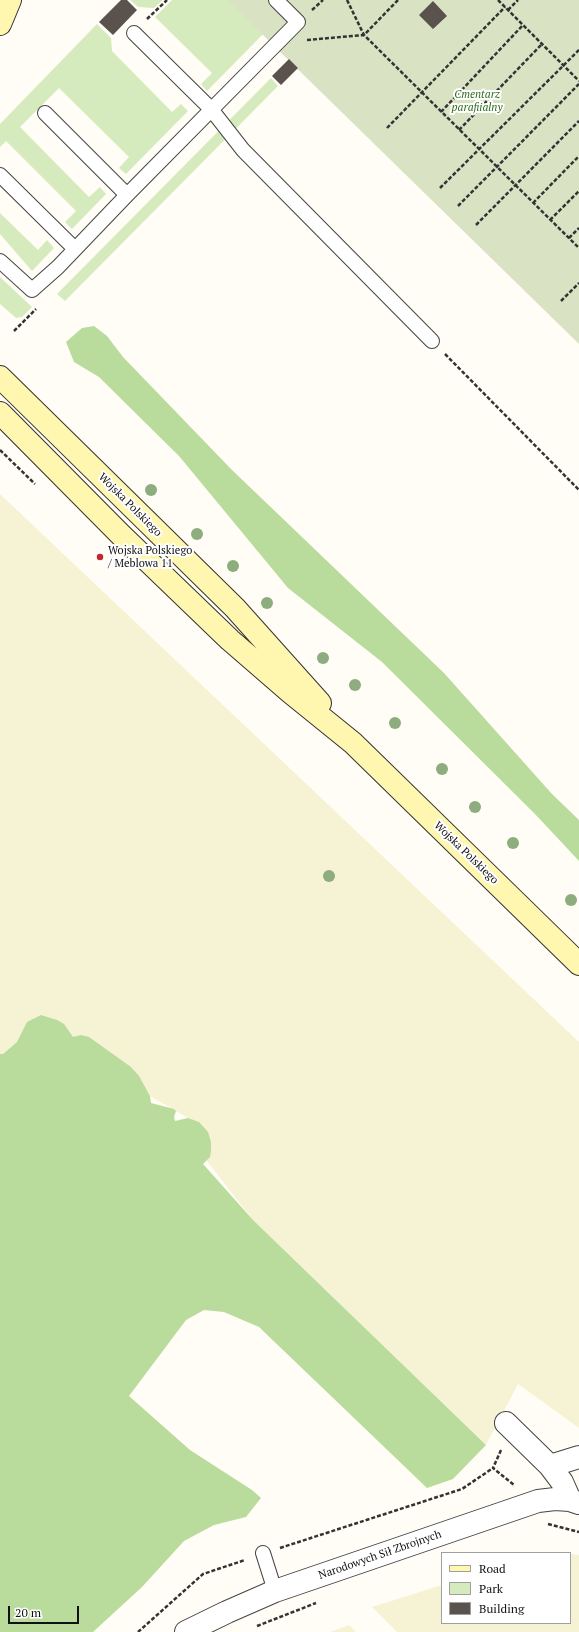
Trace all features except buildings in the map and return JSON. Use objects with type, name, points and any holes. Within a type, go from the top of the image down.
[{"type":"main road","points":[[0,24],[10,0]]},
{"type":"main road","name":"Wojska Polskiego","points":[[0,377],[235,608],[295,674],[353,743]]},
{"type":"main road","name":"Wojska Polskiego","points":[[0,413],[122,536],[230,640],[290,692],[353,743],[579,964]]},
{"type":"street","points":[[511,1428],[550,1466],[575,1501]]},
{"type":"street","points":[[550,1466],[579,1456]]},
{"type":"street","name":"Narodowych Sił Zbrojnych","points":[[186,1632],[275,1591],[538,1501],[555,1499],[575,1501]]},
{"type":"lane","points":[[0,260],[32,290],[58,267],[74,248],[298,22],[276,0]]},
{"type":"lane","points":[[134,33],[211,109],[243,150],[432,341]]},
{"type":"lane","points":[[45,113],[127,195]]},
{"type":"lane","points":[[0,175],[74,248]]},
{"type":"lane","points":[[263,1553],[275,1591]]},
{"type":"path","points":[[134,33],[167,0]]},
{"type":"path","points":[[347,0],[364,35],[579,248]]},
{"type":"path","points":[[274,46],[300,40],[364,35],[398,0]]},
{"type":"path","points":[[458,206],[579,82],[498,0]]},
{"type":"path","points":[[508,10],[518,0]]},
{"type":"path","points":[[387,128],[505,7]]},
{"type":"path","points":[[441,112],[523,25]]},
{"type":"path","points":[[459,130],[542,44]]},
{"type":"path","points":[[440,188],[579,50]]},
{"type":"path","points":[[476,225],[579,121]]},
{"type":"path","points":[[533,203],[579,156]]},
{"type":"path","points":[[550,220],[579,191]]},
{"type":"path","points":[[569,238],[579,228]]},
{"type":"path","points":[[560,301],[579,283]]},
{"type":"path","points":[[432,341],[579,490]]},
{"type":"path","points":[[138,1632],[203,1574],[263,1553],[462,1489],[493,1468],[511,1428]]},
{"type":"path","points":[[493,1468],[513,1484],[536,1526],[545,1523],[579,1532]]},
{"type":"shaded area","points":[[0,494],[579,1042],[579,1428],[518,1384],[486,1445],[253,1220],[206,1160],[211,1151],[202,1126],[150,1096],[131,1067],[17,1042],[3,1054],[0,1054]]},
{"type":"shaded area","points":[[571,1554],[579,1555],[579,1632],[397,1632],[372,1607],[441,1585],[441,1624],[571,1624]]},
{"type":"shaded area","points":[[349,1625],[356,1632],[330,1632]]},
{"type":"green space","points":[[130,0],[163,0],[154,8],[138,7]]},
{"type":"green space","points":[[172,0],[244,0],[271,26],[207,91],[201,84],[212,73],[155,17]]},
{"type":"green space","name":"Cmentarz parafiialny","points":[[228,0],[579,0],[579,344],[274,46]]},
{"type":"green space","points":[[97,24],[111,38],[112,51],[172,112],[181,104],[188,111],[126,174],[119,168],[129,157],[59,88],[20,127],[89,197],[100,187],[106,194],[72,229],[65,222],[76,211],[6,141],[0,147],[0,124]]},
{"type":"green space","points":[[271,78],[278,86],[65,301],[57,294]]},
{"type":"green space","points":[[0,213],[38,250],[47,240],[54,248],[32,271],[0,234]]},
{"type":"green space","points":[[0,277],[32,307],[22,317],[16,318],[0,304]]},
{"type":"green space","points":[[94,326],[107,336],[123,357],[232,470],[444,673],[552,794],[579,820],[579,861],[535,814],[382,662],[288,588],[179,456],[99,377],[74,362],[66,342],[82,328]]},
{"type":"green space","points":[[41,1015],[64,1024],[73,1037],[81,1035],[89,1037],[131,1067],[139,1076],[150,1096],[151,1103],[174,1109],[176,1111],[174,1117],[175,1121],[188,1118],[199,1122],[208,1132],[211,1142],[210,1157],[203,1164],[253,1220],[486,1445],[453,1479],[427,1488],[259,1327],[224,1312],[204,1310],[186,1320],[129,1396],[190,1450],[252,1490],[261,1498],[246,1517],[214,1525],[184,1541],[142,1587],[93,1632],[0,1632],[0,1054],[3,1054],[17,1042],[27,1022]]},
{"type":"place","name":"Wojska Polskiego / Meblowa 11","points":[[100,557]]}]
